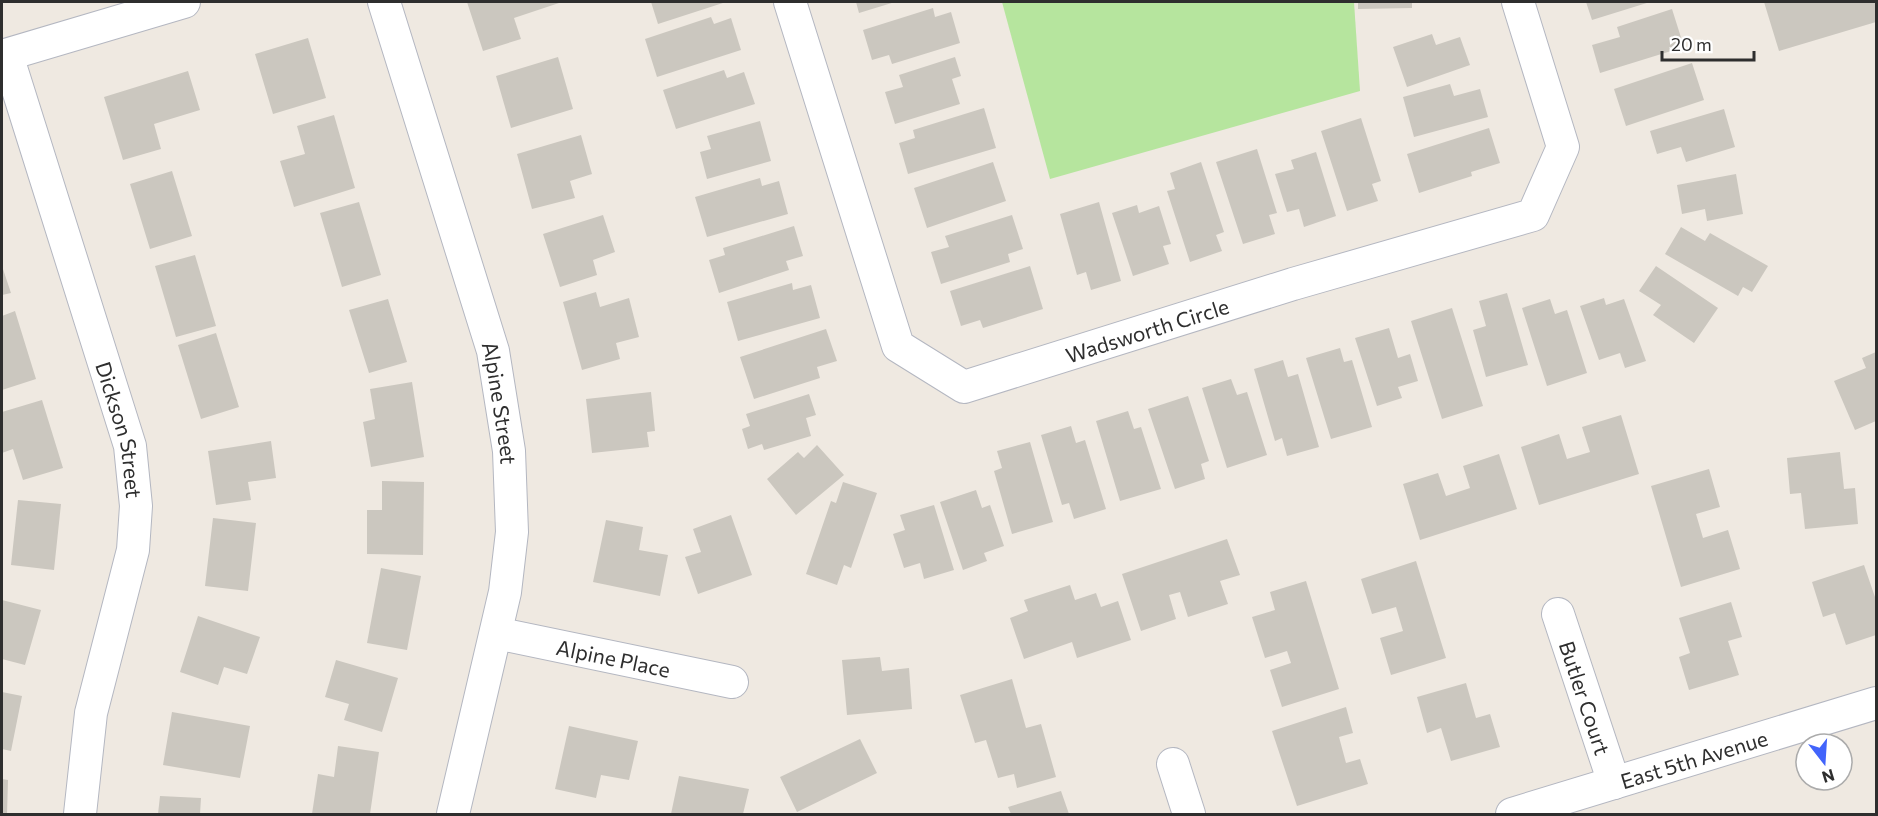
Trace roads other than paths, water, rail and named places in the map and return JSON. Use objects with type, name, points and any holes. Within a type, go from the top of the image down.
[{"type":"street","points":[[4,56],[184,2]]},
{"type":"street","name":"Alpine Street","points":[[384,2],[493,351],[509,451],[512,532],[496,633],[453,814]]},
{"type":"street","name":"Wadsworth Circle","points":[[790,2],[898,346],[964,387],[1293,284],[1533,215],[1563,147],[1518,2]]},
{"type":"street","name":"Dickson Street","points":[[4,56],[130,446],[136,506],[133,550],[91,713],[80,814]]},
{"type":"street","name":"Butler Court","points":[[1558,614],[1614,783]]},
{"type":"street","name":"Alpine Place","points":[[496,633],[732,682]]},
{"type":"street","name":"East 5th Avenue","points":[[1512,814],[1876,703]]},
{"type":"street","points":[[1173,765],[1189,814]]}]
